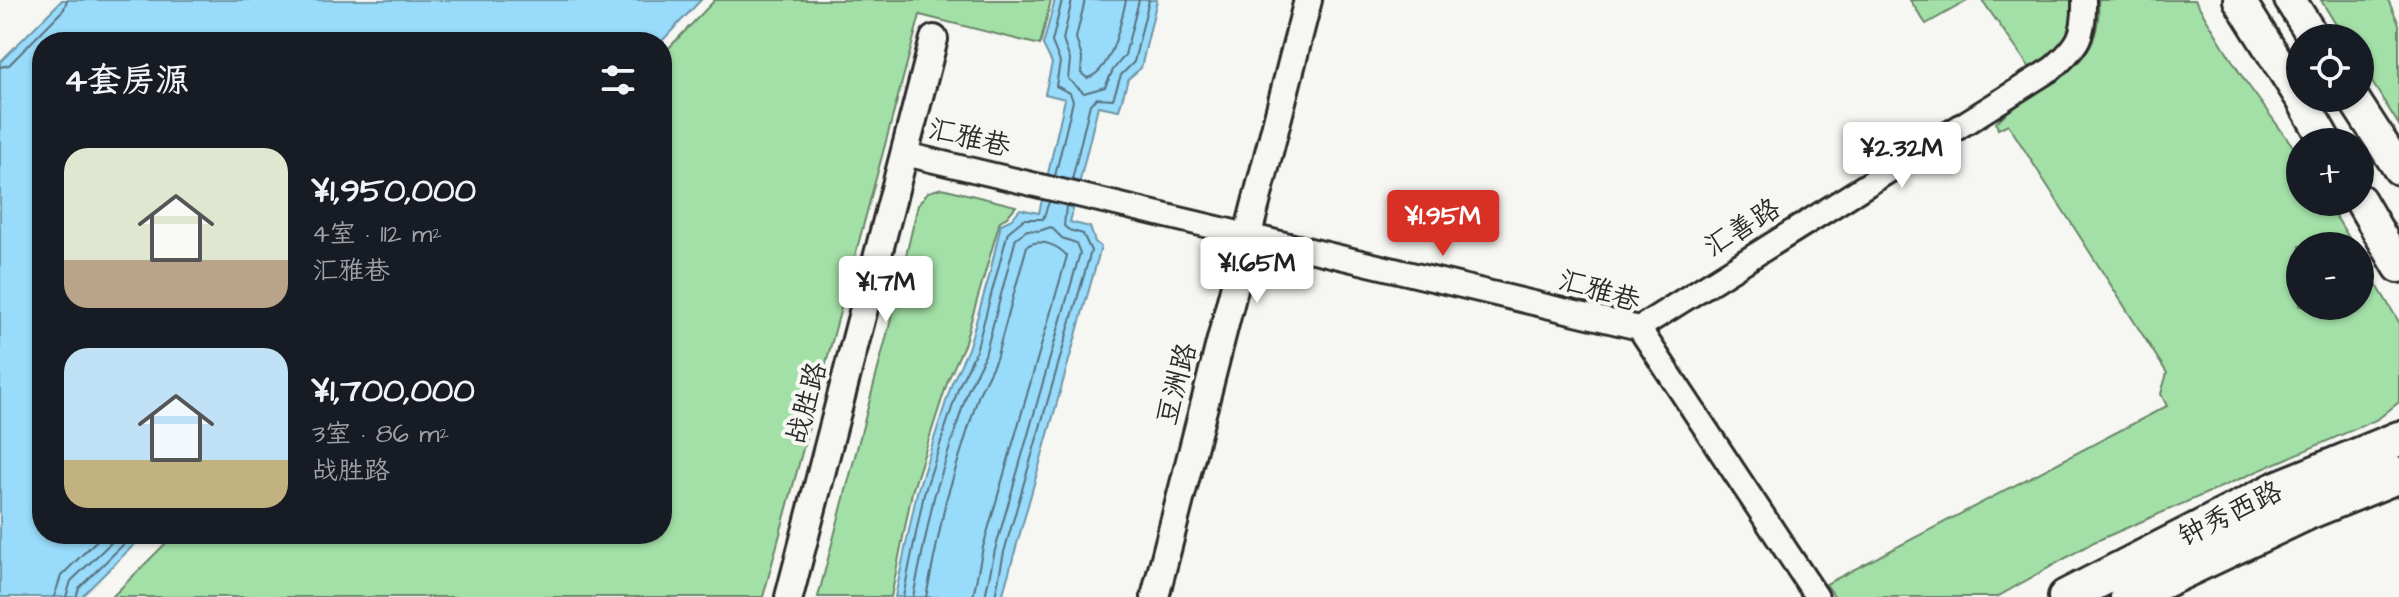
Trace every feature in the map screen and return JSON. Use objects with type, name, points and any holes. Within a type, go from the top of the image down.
[{"type":"main road","points":[[2239,0],[2286,73]]},
{"type":"main road","points":[[2290,0],[2305,24]]},
{"type":"main road","points":[[2362,112],[2399,169]]},
{"type":"main road","points":[[2369,216],[2399,267]]},
{"type":"main road","name":"钟秀西路","points":[[2066,597],[2279,488],[2399,439]]},
{"type":"main road","name":"钟秀西路","points":[[2128,597],[2310,511],[2399,475]]},
{"type":"street","name":"豆洲路","points":[[1155,597],[1308,0]]},
{"type":"street","name":"汇善路","points":[[1639,328],[2053,68],[2075,49],[2084,26],[2084,0]]},
{"type":"street","name":"战胜路","points":[[789,597],[934,39]]},
{"type":"street","name":"汇雅巷","points":[[905,154],[1639,328],[1817,597]]},
{"type":"green space","points":[[715,0],[1051,0],[1040,45],[920,15],[763,597],[112,597],[165,544],[672,544],[672,45]]},
{"type":"green space","points":[[1910,0],[1969,0],[1926,24]]},
{"type":"green space","points":[[1982,0],[2072,0],[2074,11],[2070,32],[2049,56],[2030,68]]},
{"type":"green space","points":[[2098,0],[2195,0],[2243,78],[2286,137],[2286,216],[2336,216],[2345,232],[2286,232],[2286,320],[2374,320],[2374,280],[2399,322],[2399,402],[2378,419],[2094,542],[1997,597],[1835,597],[1826,584],[2167,406],[2161,394],[2167,373],[2008,124],[1998,129],[1996,123],[2012,108],[2079,61],[2090,45],[2097,26]]},
{"type":"green space","points":[[2321,0],[2388,0],[2399,24],[2399,125],[2374,85],[2374,24],[2336,24]]},
{"type":"green space","points":[[942,188],[1016,206],[1000,221],[964,345],[948,380],[912,492],[891,597],[818,597],[918,205],[928,192]]},
{"type":"water","points":[[62,0],[701,0],[671,32],[32,32],[32,544],[135,544],[81,597],[0,597],[0,62]]},
{"type":"water","points":[[1055,0],[1157,0],[1141,68],[1128,79],[1119,110],[1098,106],[1070,222],[1090,227],[1095,242],[1101,247],[1002,597],[895,597],[917,492],[952,383],[968,349],[1001,224],[1012,219],[1020,209],[1039,213],[1065,99],[1045,94],[1052,63],[1043,45]]}]
